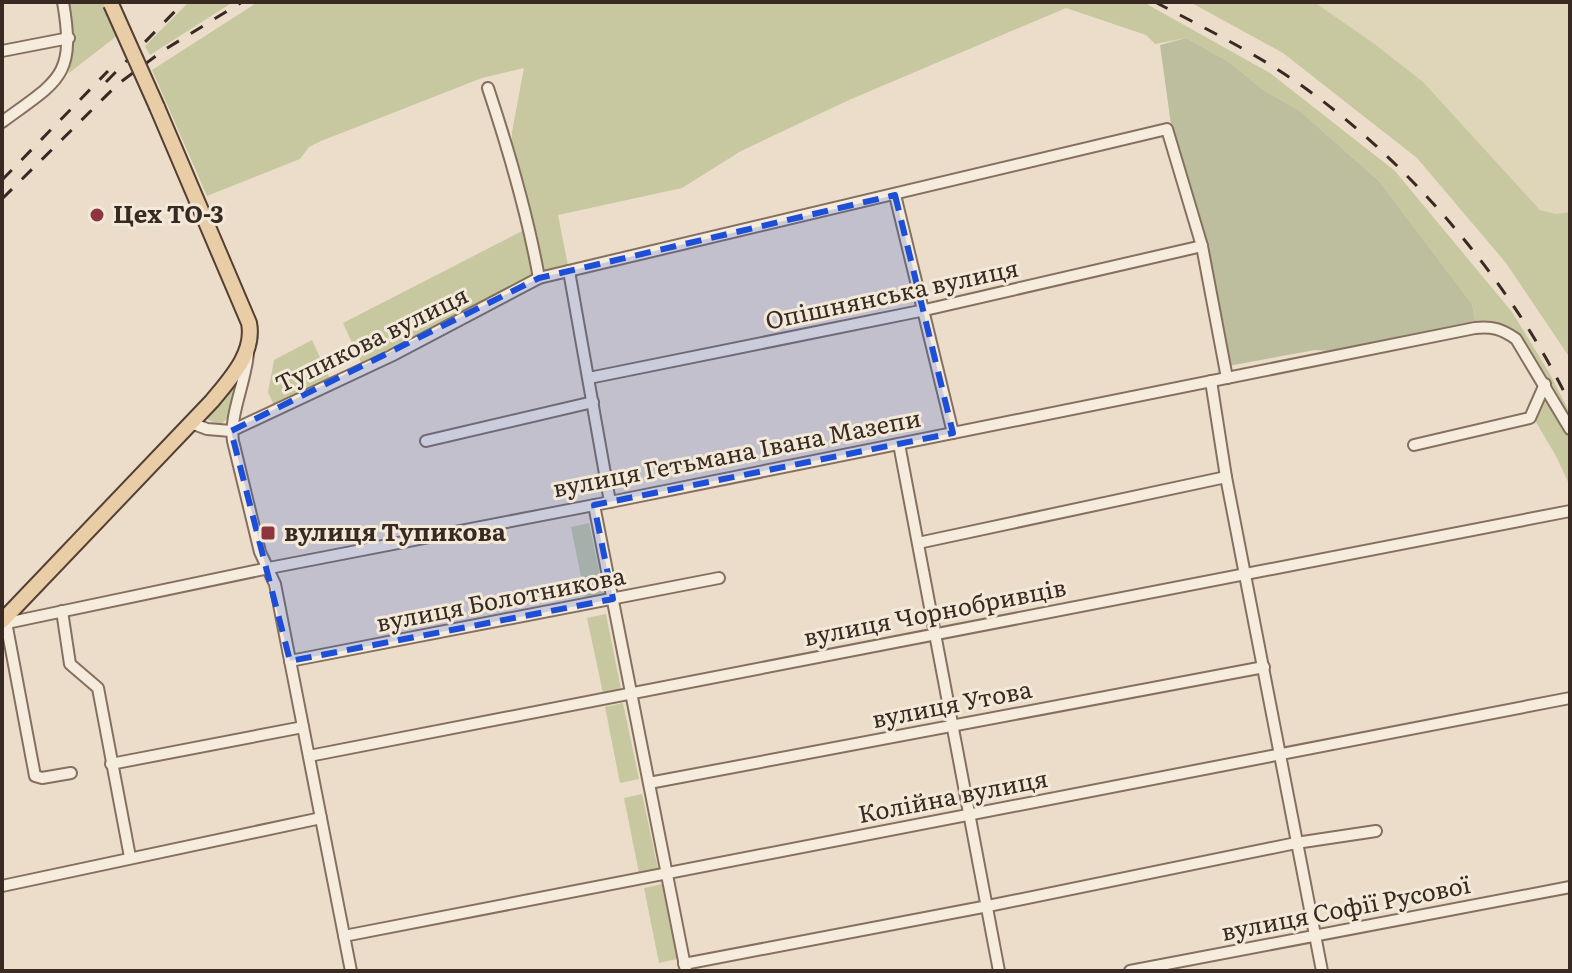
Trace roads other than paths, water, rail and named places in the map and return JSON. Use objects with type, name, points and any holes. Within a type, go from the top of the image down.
[{"type":"main road","points":[[3,622],[191,423],[237,370],[251,338],[249,323],[111,3]]},
{"type":"street","points":[[2,122],[53,84],[64,69],[69,38],[63,2]]},
{"type":"street","points":[[2,51],[69,38]]},
{"type":"street","points":[[488,88],[530,227],[539,278]]},
{"type":"street","name":"Тупикова вулиця","points":[[231,431],[391,356],[539,278],[1167,129],[1202,246]]},
{"type":"street","points":[[895,195],[953,433]]},
{"type":"street","points":[[1202,246],[1227,378]]},
{"type":"street","name":"Опішнянська вулиця","points":[[589,378],[925,310],[1202,246]]},
{"type":"street","points":[[569,271],[610,502]]},
{"type":"street","name":"вулиця Гетьмана Івана Мазепи","points":[[3,622],[1475,328],[1503,330],[1516,339],[1545,384]]},
{"type":"street","points":[[249,346],[246,373],[231,431],[255,535],[277,594],[351,971]]},
{"type":"street","points":[[1211,381],[1226,477],[1322,971]]},
{"type":"street","points":[[1545,384],[1570,429]]},
{"type":"street","points":[[1414,445],[1530,418],[1545,384]]},
{"type":"street","points":[[426,441],[593,402]]},
{"type":"street","points":[[191,423],[207,429],[231,431]]},
{"type":"street","points":[[899,444],[999,971]]},
{"type":"street","points":[[918,543],[1226,477]]},
{"type":"street","points":[[594,505],[685,967],[1296,843],[1376,831]]},
{"type":"street","name":"вулиця Чорнобривців","points":[[309,756],[1570,511]]},
{"type":"street","name":"вулиця Болотникова","points":[[290,661],[719,578]]},
{"type":"street","points":[[62,611],[70,664],[98,688],[130,857]]},
{"type":"street","points":[[3,622],[35,776],[42,778],[71,773]]},
{"type":"street","name":"вулиця Утова","points":[[649,783],[1264,667]]},
{"type":"street","name":"Колійна вулиця","points":[[344,936],[1570,698]]},
{"type":"street","points":[[111,764],[303,727]]},
{"type":"street","points":[[2,886],[321,818]]},
{"type":"street","name":"вулиця Софії Русової","points":[[1130,971],[1570,887]]},
{"type":"railway","points":[[106,82],[184,2]]},
{"type":"railway","points":[[2,199],[118,84],[164,50],[242,2]]},
{"type":"railway","points":[[1155,2],[1272,66],[1361,132],[1403,172],[1444,215],[1515,308],[1570,404]]},
{"type":"railway","points":[[2,180],[108,71]]},
{"type":"place","name":"Цех ТО-3","points":[[97,215]]},
{"type":"place","name":"вулиця Тупикова","points":[[268,533]]}]
